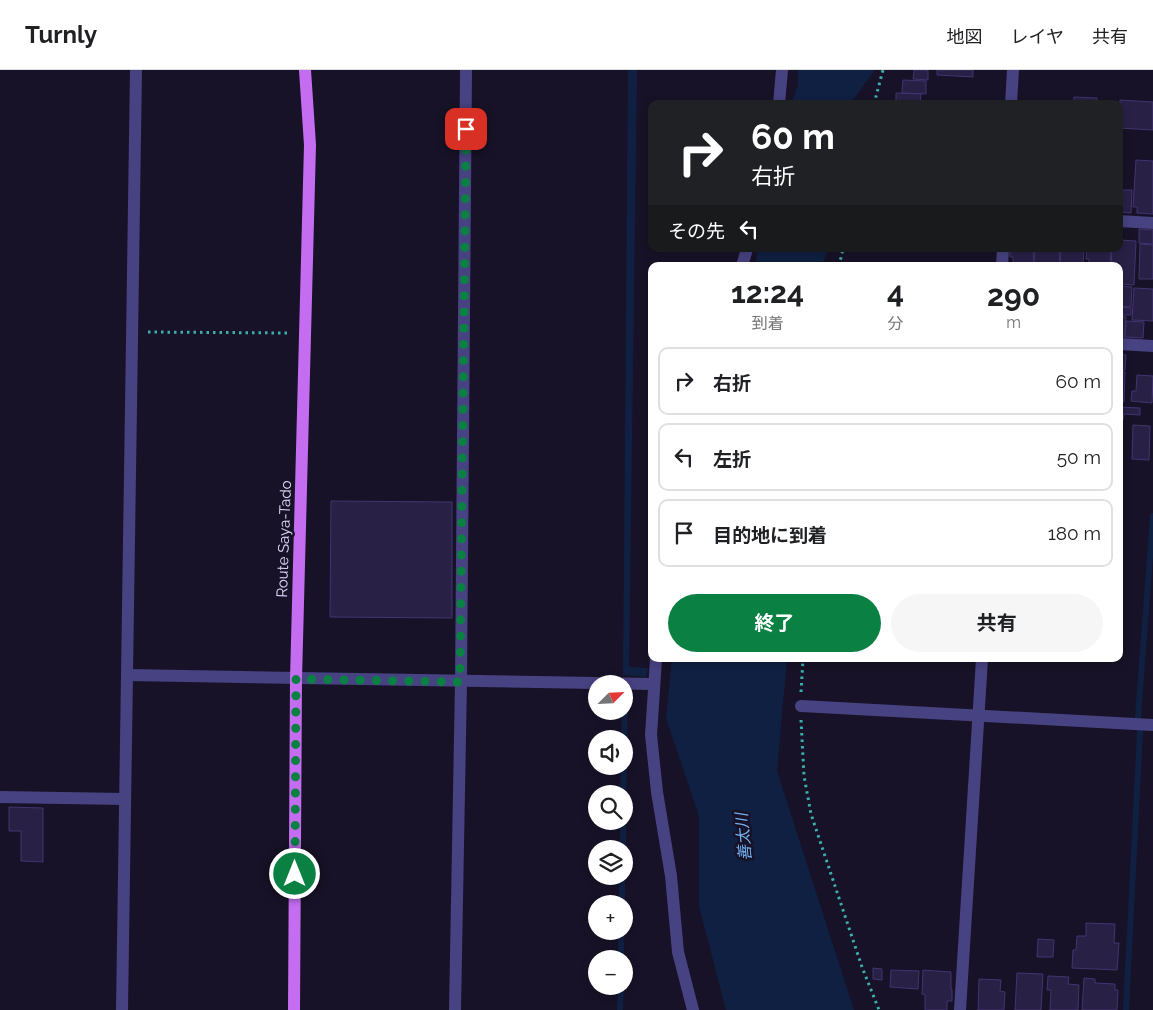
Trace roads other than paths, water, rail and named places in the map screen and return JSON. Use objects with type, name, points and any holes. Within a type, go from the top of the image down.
[{"type":"main road","name":"Route Saya-Tado","points":[[294,1010],[296,679],[310,145],[306,70]]},
{"type":"street","points":[[122,1010],[136,70]]},
{"type":"street","points":[[455,1010],[466,70]]},
{"type":"street","points":[[778,100],[782,70]]},
{"type":"street","points":[[1011,100],[1013,70]]},
{"type":"street","points":[[1123,221],[1153,223]]},
{"type":"street","points":[[1123,344],[1153,346]]},
{"type":"street","points":[[656,662],[651,735],[657,792],[671,876],[678,952],[693,1010]]},
{"type":"street","points":[[960,1010],[982,662]]},
{"type":"street","points":[[127,675],[653,684]]},
{"type":"street","points":[[801,706],[1153,725]]},
{"type":"street","points":[[0,797],[125,799]]},
{"type":"water","points":[[628,70],[637,70],[629,667],[648,668],[646,677],[623,675]]},
{"type":"water","points":[[798,70],[875,70],[853,100],[792,100],[798,85]]},
{"type":"water","points":[[757,252],[827,252],[823,262],[756,262]]},
{"type":"water","name":"善太川","points":[[672,662],[787,662],[777,771],[854,1010],[726,1010],[699,906],[699,816],[666,718]]},
{"type":"waterway","points":[[1138,717],[1153,516]]},
{"type":"waterway","points":[[624,730],[625,720]]},
{"type":"waterway","points":[[1126,1010],[1140,731]]},
{"type":"waterway","points":[[623,785],[624,775]]},
{"type":"waterway","points":[[623,830],[623,840]]},
{"type":"waterway","points":[[622,885],[622,895]]},
{"type":"waterway","points":[[621,940],[621,950]]},
{"type":"waterway","points":[[620,1010],[621,995]]}]
